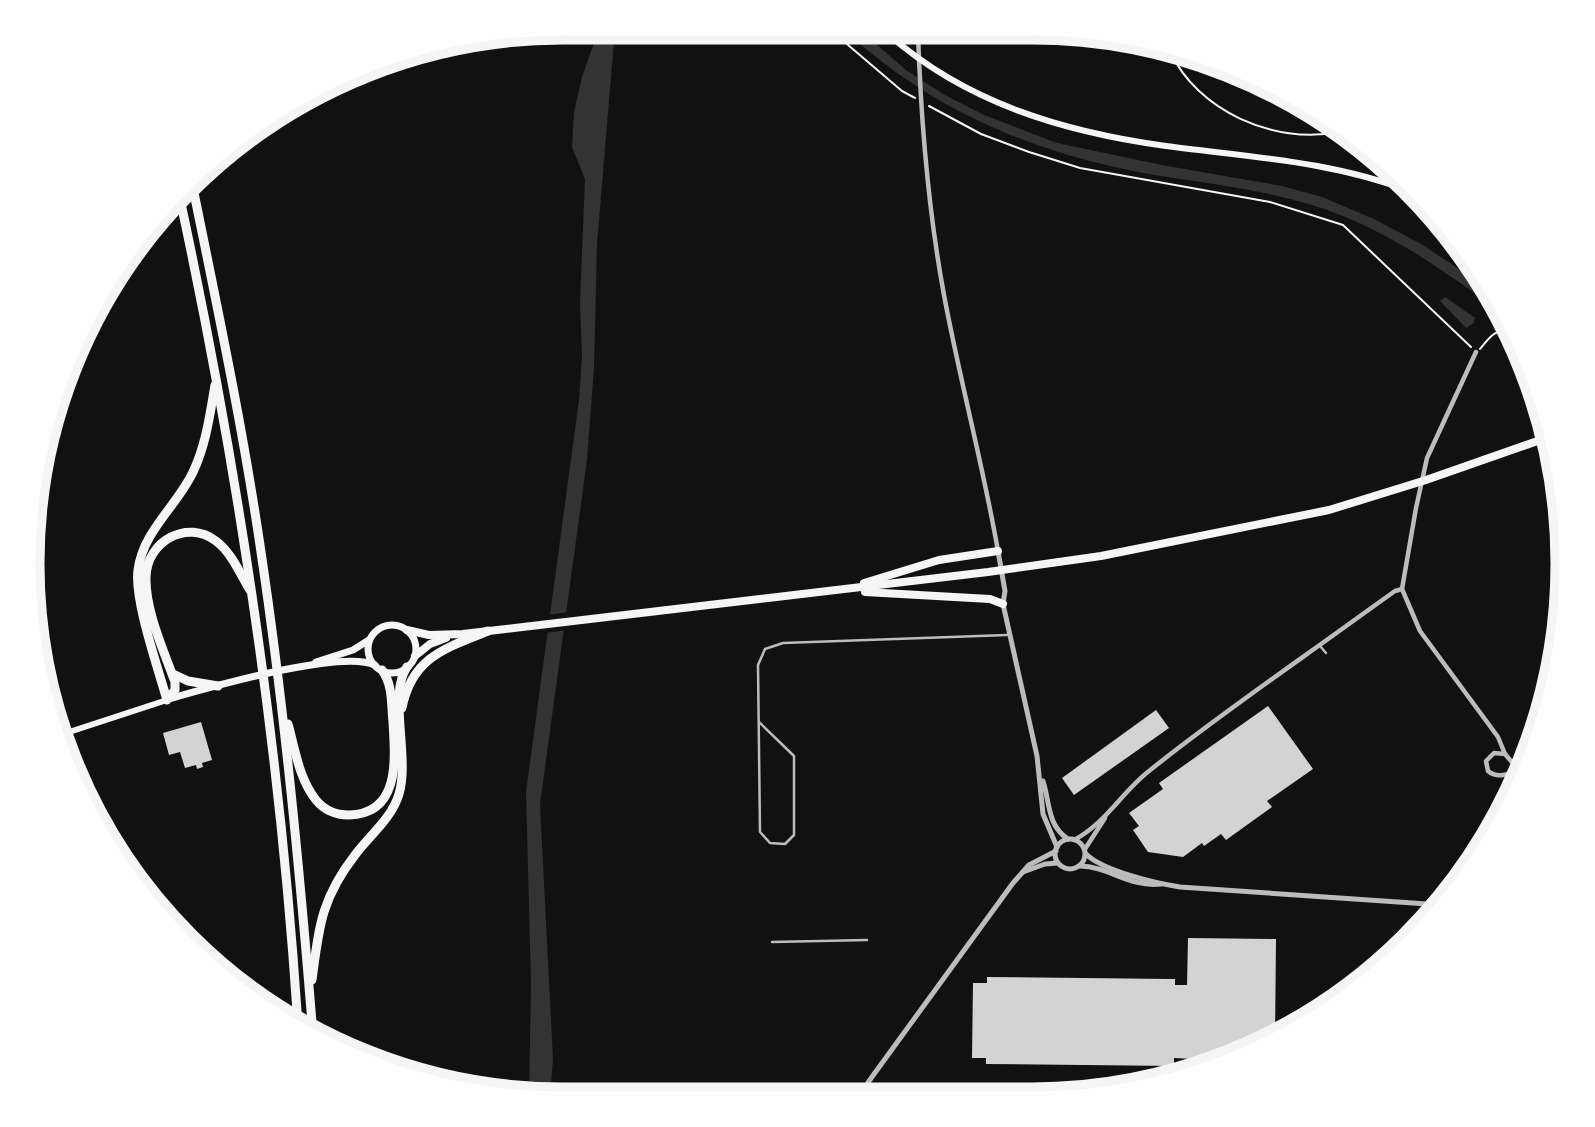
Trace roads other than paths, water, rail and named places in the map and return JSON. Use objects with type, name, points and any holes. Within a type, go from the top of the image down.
[{"type":"highway","points":[[194,194],[238,416],[276,661],[296,828],[312,1022]]},
{"type":"highway","points":[[182,206],[217,377],[253,595],[297,1014]]},
{"type":"highway","points":[[167,700],[140,599],[139,566],[150,536],[185,486],[198,461],[217,377]]},
{"type":"highway","points":[[407,630],[425,635],[463,634],[1016,569],[1113,554],[1329,510],[1540,440]]},
{"type":"highway","points":[[167,700],[175,690],[172,673],[146,587],[148,562],[161,543],[185,532],[211,537],[229,555],[253,595]]},
{"type":"highway","points":[[834,591],[939,560],[998,551]]},
{"type":"highway","points":[[834,591],[990,599],[1003,604]]},
{"type":"highway","points":[[401,716],[407,688],[426,661],[438,651],[488,631]]},
{"type":"highway","points":[[415,656],[430,644],[463,634]]},
{"type":"highway","points":[[280,697],[303,778],[315,799],[324,808],[335,813],[364,813],[378,805],[384,797],[391,784],[394,766],[390,688],[378,667]]},
{"type":"highway","points":[[310,999],[319,926],[329,897],[348,864],[388,816],[398,797],[403,774],[398,686],[407,667]]},
{"type":"highway","points":[[172,673],[188,681],[218,686]]},
{"type":"main road","points":[[896,40],[927,65],[966,89],[1028,116],[1080,131],[1126,140],[1328,167],[1392,185]]},
{"type":"main road","points":[[68,732],[167,700],[307,665],[353,660],[378,667],[396,672],[407,667],[415,656],[415,643],[407,630],[397,625],[385,626],[375,632],[370,640],[369,652],[378,667]]},
{"type":"main road","points":[[307,665],[353,650],[370,640]]},
{"type":"street","points":[[918,40],[921,110],[934,237],[998,551],[1005,591],[1003,604],[1050,818],[1060,833],[1080,843],[1097,862],[1163,884],[1228,892],[1427,906]]},
{"type":"street","points":[[1476,352],[1427,458],[1402,589],[1420,631],[1498,737],[1505,754],[1514,765]]},
{"type":"street","points":[[865,1087],[1029,865],[1087,832],[1147,772],[1395,591],[1402,589]]},
{"type":"street","points":[[1505,754],[1494,753],[1489,756],[1486,764],[1490,773],[1511,773]]},
{"type":"street","points":[[1041,775],[1044,814],[1058,863]]},
{"type":"street","points":[[1080,866],[1085,851],[1107,814]]},
{"type":"street","points":[[1023,873],[1048,863],[1058,863],[1069,870],[1080,866],[1092,867],[1148,886],[1163,884]]},
{"type":"lane","points":[[759,722],[794,756],[794,835],[785,844],[769,843],[760,831],[758,665],[762,653],[774,645],[857,639],[1011,635]]},
{"type":"lane","points":[[1320,646],[1326,653]]},
{"type":"lane","points":[[772,942],[867,940]]}]
